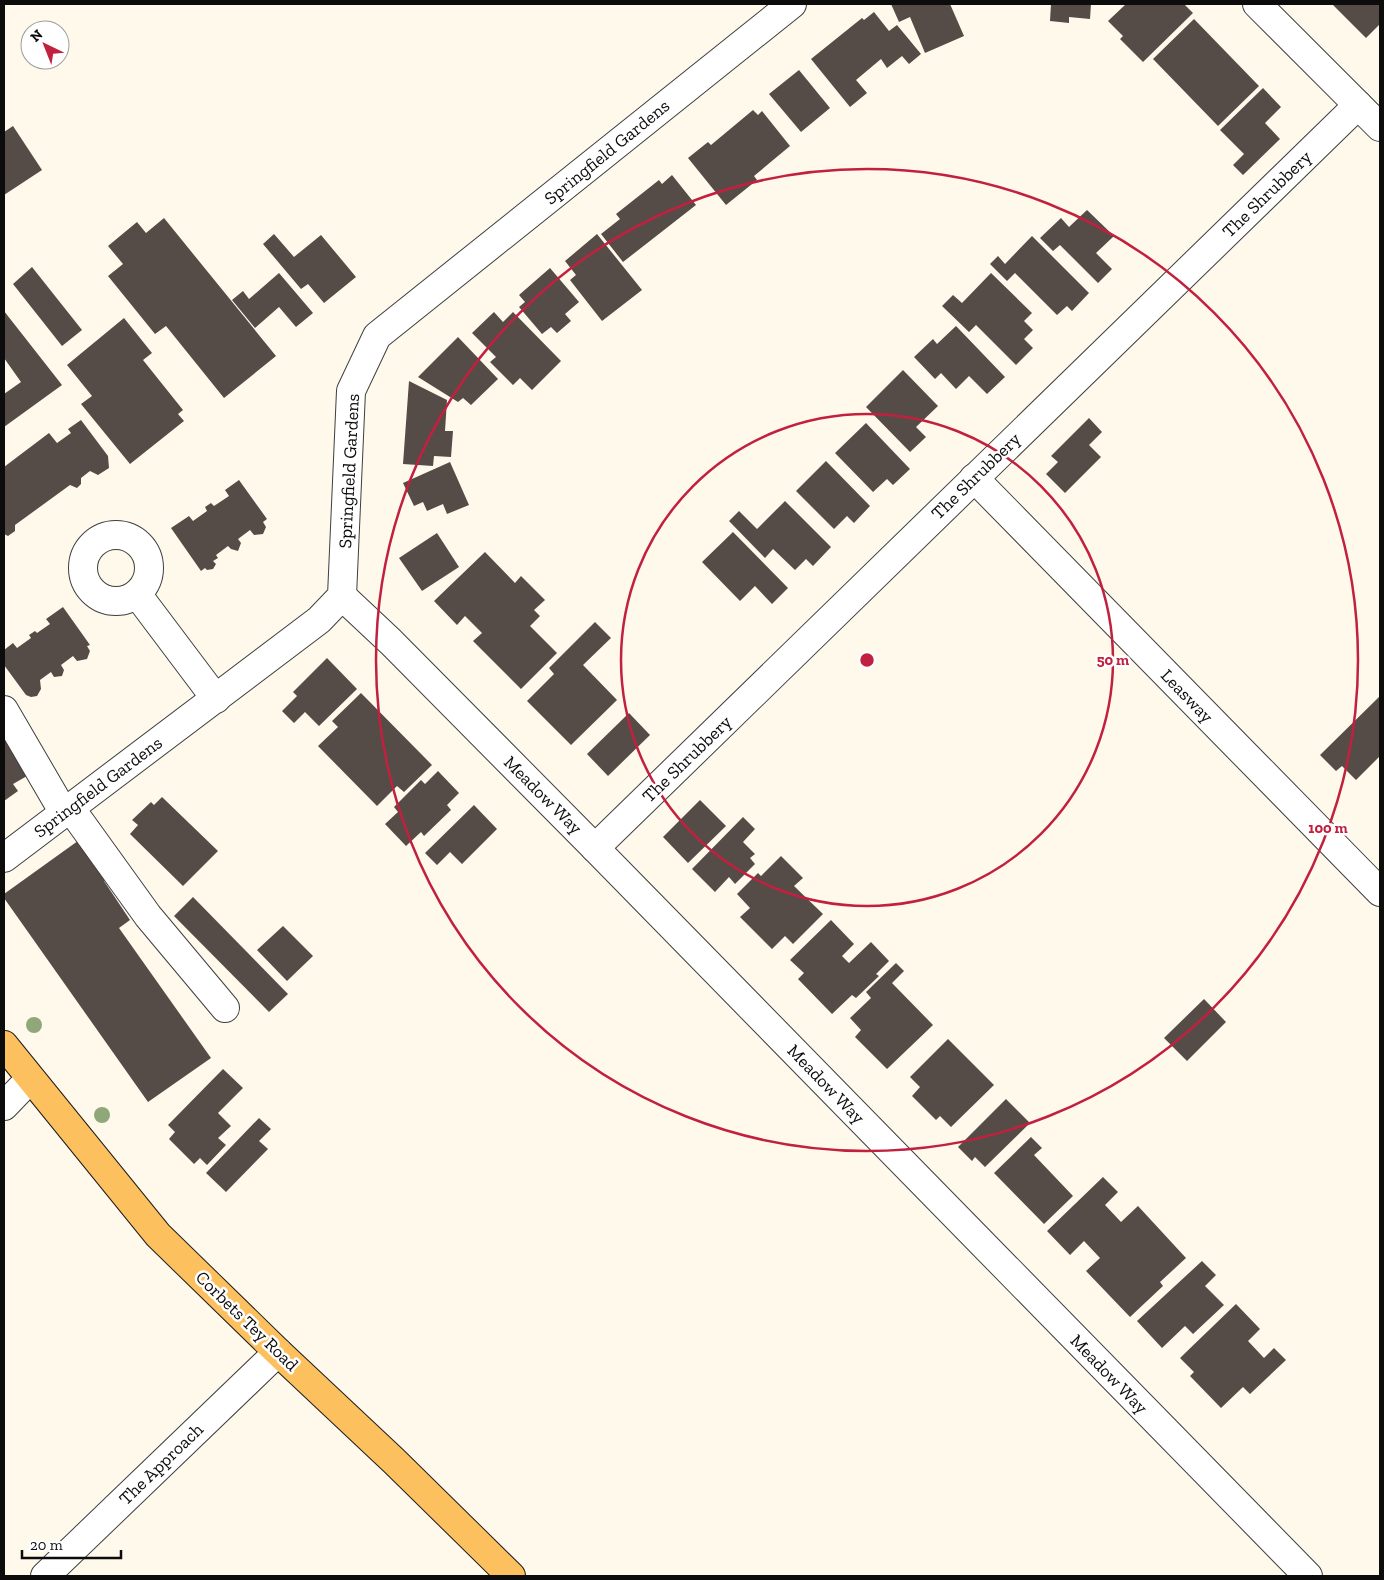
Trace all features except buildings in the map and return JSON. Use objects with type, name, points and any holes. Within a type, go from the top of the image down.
[{"type":"main road","name":"Corbets Tey Road","points":[[4,1045],[158,1235],[511,1576]]},
{"type":"street","name":"Springfield Gardens","points":[[4,858],[319,620],[342,596],[351,391],[377,336],[792,4]]},
{"type":"street","points":[[1257,4],[1380,127]]},
{"type":"street","name":"The Shrubbery","points":[[595,848],[1358,105]]},
{"type":"street","name":"Leasway","points":[[974,478],[1380,892]]},
{"type":"street","points":[[137,594],[216,699]]},
{"type":"street","name":"Meadow Way","points":[[342,596],[391,642],[595,848],[1308,1576]]},
{"type":"street","points":[[4,710],[68,811],[148,916],[226,1008]]},
{"type":"street","points":[[4,1106],[30,1079]]},
{"type":"street","name":"The Approach","points":[[45,1576],[278,1352]]}]
